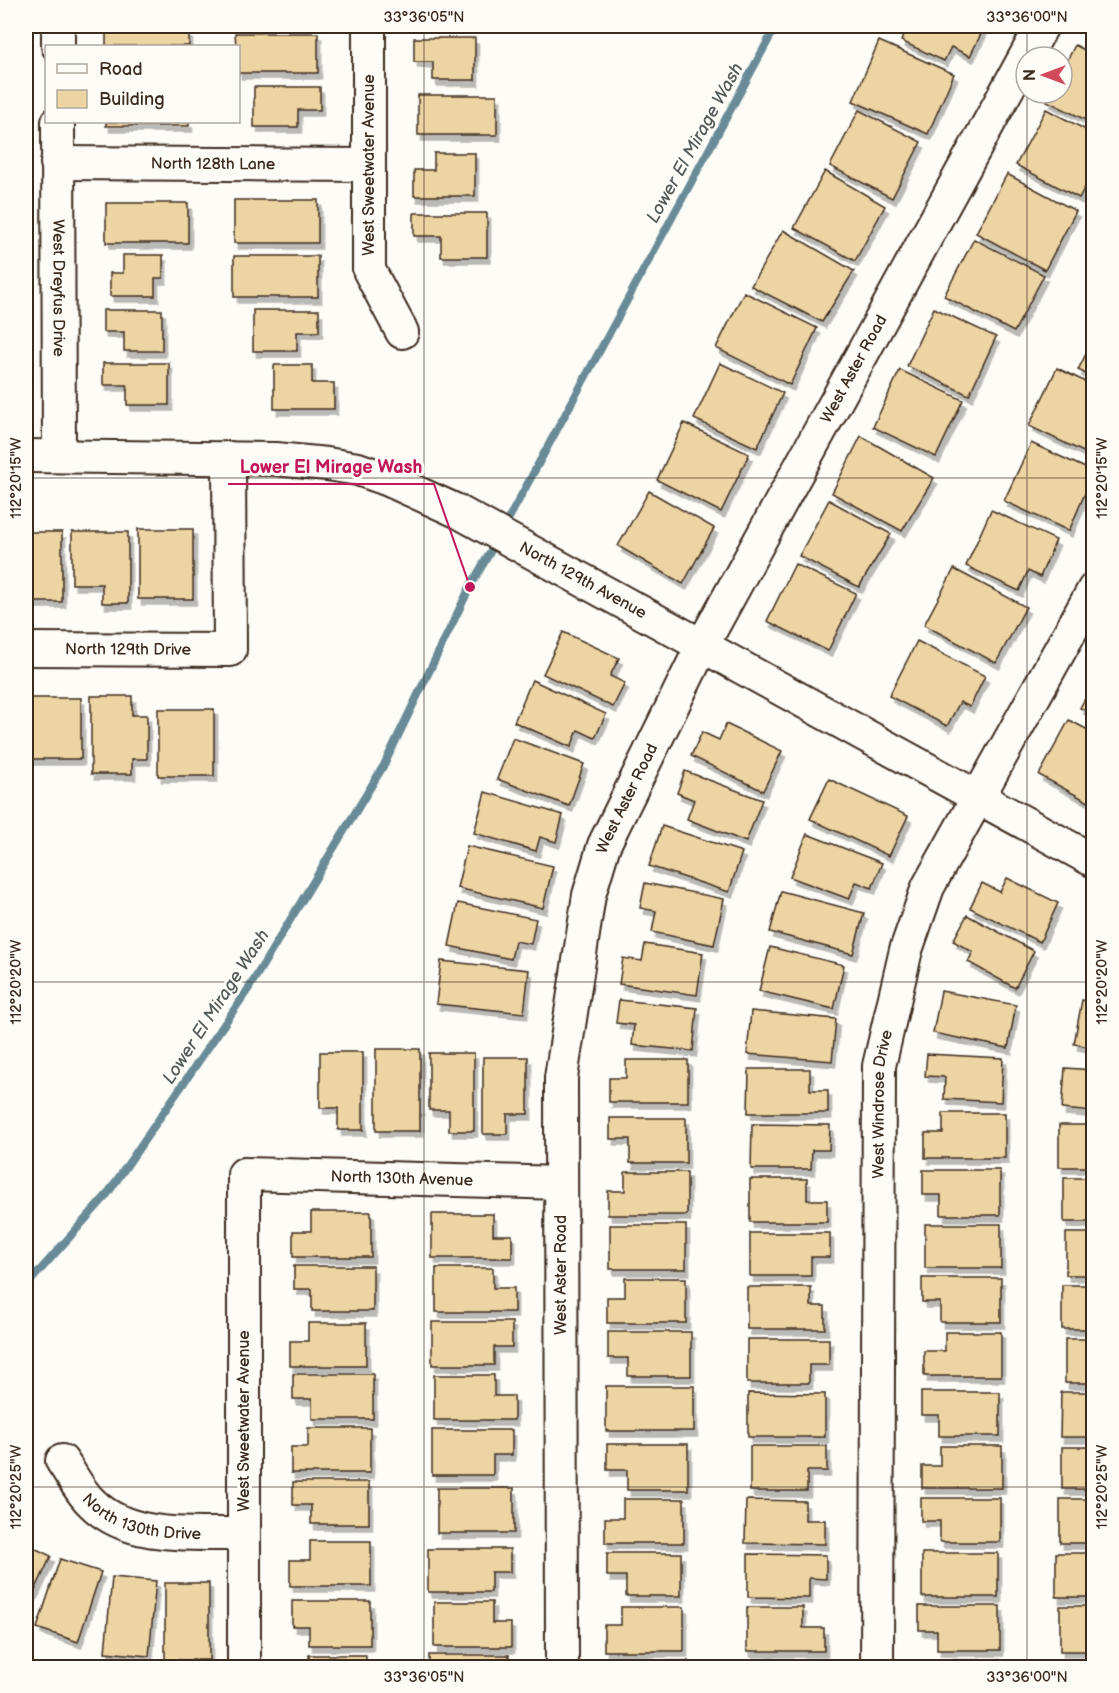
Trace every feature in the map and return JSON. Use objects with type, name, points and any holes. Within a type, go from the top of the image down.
[{"type":"street","points":[[58,26],[58,45]]},
{"type":"street","name":"West Sweetwater Avenue","points":[[369,26],[369,270],[402,332]]},
{"type":"street","name":"West Aster Road","points":[[562,1668],[561,1078],[589,895],[604,845],[702,646],[1042,26]]},
{"type":"street","name":"West Dreyfus Drive","points":[[57,123],[59,456]]},
{"type":"street","name":"North 128th Lane","points":[[57,163],[368,165]]},
{"type":"street","name":"North 129th Avenue","points":[[26,456],[276,459],[358,469],[457,511],[1094,861]]},
{"type":"street","name":"North 129th Drive","points":[[26,649],[230,650],[229,458]]},
{"type":"street","name":"West Windrose Drive","points":[[877,1668],[879,1066],[906,950],[927,887],[979,798],[1094,589]]},
{"type":"street","name":"West Sweetwater Avenue","points":[[244,1174],[244,1668]]},
{"type":"street","name":"North 130th Avenue","points":[[244,1174],[561,1183]]},
{"type":"street","name":"North 130th Drive","points":[[62,1461],[92,1504],[122,1523],[165,1532],[244,1534]]},
{"type":"building","points":[[908,26],[985,26],[970,56],[951,47],[944,61],[901,41]]},
{"type":"building","points":[[106,33],[189,33],[189,45],[106,45]]},
{"type":"building","points":[[235,33],[318,33],[318,73],[240,73],[240,45],[236,45]]},
{"type":"building","points":[[414,38],[475,38],[475,80],[433,80],[433,62],[414,62]]},
{"type":"building","points":[[879,41],[954,74],[928,134],[853,101]]},
{"type":"building","points":[[1075,45],[1094,55],[1094,124],[1055,105],[1074,105]]},
{"type":"building","points":[[254,87],[320,87],[320,110],[298,110],[298,127],[254,127]]},
{"type":"building","points":[[418,95],[497,95],[497,135],[418,135]]},
{"type":"building","points":[[1046,109],[1094,134],[1094,170],[1079,198],[1016,165]]},
{"type":"building","points":[[859,110],[921,142],[892,198],[830,166]]},
{"type":"building","points":[[106,123],[189,123],[189,126],[106,126]]},
{"type":"building","points":[[434,153],[475,153],[475,196],[414,196],[414,170],[434,170]]},
{"type":"building","points":[[825,171],[885,206],[855,261],[794,228]]},
{"type":"building","points":[[1007,174],[1076,211],[1045,270],[976,233]]},
{"type":"building","points":[[234,200],[318,200],[318,243],[234,243]]},
{"type":"building","points":[[106,203],[188,203],[188,243],[106,243]]},
{"type":"building","points":[[414,213],[487,213],[487,257],[441,257],[441,236],[414,236]]},
{"type":"building","points":[[783,230],[854,271],[822,322],[751,286]]},
{"type":"building","points":[[974,239],[1044,275],[1014,332],[944,296]]},
{"type":"building","points":[[123,255],[163,255],[163,278],[155,278],[155,296],[110,296],[110,273],[123,273]]},
{"type":"building","points":[[234,256],[318,256],[318,297],[234,297]]},
{"type":"building","points":[[744,292],[817,328],[790,385],[716,348]]},
{"type":"building","points":[[934,308],[996,337],[969,395],[907,366]]},
{"type":"building","points":[[103,310],[162,310],[162,351],[124,351],[124,332],[103,332]]},
{"type":"building","points":[[253,310],[319,310],[319,332],[297,332],[297,351],[253,351]]},
{"type":"building","points":[[1094,338],[1094,378],[1078,370]]},
{"type":"building","points":[[103,363],[169,363],[169,405],[127,405],[127,385],[103,385]]},
{"type":"building","points":[[720,363],[783,393],[757,448],[694,419]]},
{"type":"building","points":[[274,365],[312,365],[312,383],[334,383],[334,409],[274,409]]},
{"type":"building","points":[[1057,368],[1094,386],[1094,457],[1029,426]]},
{"type":"building","points":[[900,370],[963,400],[936,457],[873,427]]},
{"type":"building","points":[[684,423],[749,454],[721,512],[657,480]]},
{"type":"building","points":[[861,436],[934,478],[902,531],[832,493]]},
{"type":"building","points":[[1031,443],[1094,472],[1069,531],[1004,501]]},
{"type":"building","points":[[649,491],[714,528],[683,584],[618,546]]},
{"type":"building","points":[[829,500],[891,534],[859,587],[799,556]]},
{"type":"building","points":[[991,510],[1056,540],[1040,577],[1028,571],[1019,591],[966,566]]},
{"type":"building","points":[[138,529],[193,529],[193,599],[138,599]]},
{"type":"building","points":[[26,532],[62,532],[62,602],[26,602]]},
{"type":"building","points":[[72,532],[128,532],[128,603],[102,603],[102,584],[72,584]]},
{"type":"building","points":[[795,564],[856,593],[828,651],[767,621]]},
{"type":"building","points":[[954,569],[1026,607],[996,663],[924,625]]},
{"type":"building","points":[[563,632],[619,658],[610,676],[625,683],[613,707],[543,674]]},
{"type":"building","points":[[917,641],[985,676],[970,707],[960,702],[947,726],[889,696]]},
{"type":"building","points":[[532,680],[606,714],[595,738],[578,730],[571,747],[514,722]]},
{"type":"building","points":[[1094,682],[1094,715],[1080,708]]},
{"type":"building","points":[[91,696],[132,696],[132,715],[147,715],[147,759],[132,759],[132,774],[91,774]]},
{"type":"building","points":[[26,698],[81,698],[81,759],[26,759]]},
{"type":"building","points":[[158,709],[214,709],[214,776],[158,776]]},
{"type":"building","points":[[1069,720],[1094,733],[1094,805],[1039,775]]},
{"type":"building","points":[[726,724],[782,751],[763,791],[691,756],[702,732],[719,740]]},
{"type":"building","points":[[513,738],[584,764],[569,806],[497,779]]},
{"type":"building","points":[[685,771],[762,800],[746,842],[687,819],[694,800],[677,793]]},
{"type":"building","points":[[829,779],[908,816],[889,856],[810,819]]},
{"type":"building","points":[[485,792],[563,815],[556,842],[540,837],[536,851],[474,833]]},
{"type":"building","points":[[662,826],[742,852],[729,892],[649,866]]},
{"type":"building","points":[[807,834],[882,863],[872,888],[856,882],[849,899],[790,877]]},
{"type":"building","points":[[467,846],[553,866],[543,908],[457,888]]},
{"type":"building","points":[[1007,878],[1058,903],[1040,942],[970,908],[982,883],[1000,892]]},
{"type":"building","points":[[645,883],[724,899],[714,945],[652,932],[656,911],[640,908]]},
{"type":"building","points":[[781,891],[864,913],[853,954],[770,932]]},
{"type":"building","points":[[458,903],[536,919],[531,944],[515,941],[511,959],[449,946]]},
{"type":"building","points":[[967,915],[1034,951],[1015,988],[968,962],[973,952],[953,941]]},
{"type":"building","points":[[645,944],[703,953],[697,995],[619,984],[623,958],[642,961]]},
{"type":"building","points":[[770,947],[844,965],[834,1009],[759,991]]},
{"type":"building","points":[[441,961],[529,970],[524,1013],[436,1004]]},
{"type":"building","points":[[941,991],[1016,1005],[1008,1048],[933,1033]]},
{"type":"building","points":[[619,1000],[697,1008],[693,1051],[632,1045],[634,1025],[616,1023]]},
{"type":"building","points":[[1082,1000],[1094,1002],[1094,1048],[1074,1044]]},
{"type":"building","points":[[751,1011],[836,1019],[832,1061],[747,1054]]},
{"type":"building","points":[[376,1049],[420,1049],[420,1131],[376,1131]]},
{"type":"building","points":[[320,1052],[363,1052],[363,1130],[338,1130],[338,1108],[320,1108]]},
{"type":"building","points":[[429,1053],[474,1053],[474,1131],[449,1131],[449,1110],[429,1110]]},
{"type":"building","points":[[927,1054],[1003,1058],[1001,1102],[944,1099],[945,1077],[925,1076]]},
{"type":"building","points":[[483,1057],[528,1057],[528,1114],[507,1114],[507,1134],[483,1134]]},
{"type":"building","points":[[626,1060],[688,1060],[688,1102],[609,1102],[609,1078],[626,1078]]},
{"type":"building","points":[[1065,1068],[1094,1070],[1094,1112],[1062,1109]]},
{"type":"building","points":[[749,1069],[810,1069],[810,1090],[828,1090],[828,1113],[748,1113]]},
{"type":"building","points":[[943,1113],[1005,1113],[1005,1158],[925,1158],[925,1133],[943,1133]]},
{"type":"building","points":[[610,1118],[686,1118],[686,1163],[630,1163],[630,1139],[610,1139]]},
{"type":"building","points":[[752,1124],[830,1125],[829,1150],[812,1150],[811,1169],[751,1169]]},
{"type":"building","points":[[1059,1125],[1094,1125],[1094,1167],[1059,1167]]},
{"type":"building","points":[[923,1170],[1000,1170],[1000,1215],[941,1215],[941,1195],[923,1195]]},
{"type":"building","points":[[625,1172],[687,1172],[687,1215],[608,1215],[608,1191],[625,1191]]},
{"type":"building","points":[[1064,1178],[1094,1178],[1094,1222],[1064,1222]]},
{"type":"building","points":[[750,1179],[807,1179],[807,1200],[827,1200],[827,1222],[750,1222]]},
{"type":"building","points":[[311,1212],[371,1212],[371,1257],[293,1257],[293,1231],[311,1231]]},
{"type":"building","points":[[432,1214],[493,1214],[493,1235],[512,1235],[512,1258],[432,1258]]},
{"type":"building","points":[[925,1224],[1001,1224],[1001,1268],[925,1268]]},
{"type":"building","points":[[610,1225],[686,1225],[686,1269],[610,1269]]},
{"type":"building","points":[[750,1233],[830,1233],[830,1257],[811,1257],[811,1276],[750,1276]]},
{"type":"building","points":[[1066,1233],[1094,1233],[1094,1275],[1066,1275]]},
{"type":"building","points":[[294,1266],[373,1266],[373,1311],[312,1311],[312,1289],[294,1289]]},
{"type":"building","points":[[436,1268],[493,1268],[493,1288],[514,1288],[514,1312],[436,1312]]},
{"type":"building","points":[[625,1278],[686,1278],[686,1323],[607,1323],[607,1297],[625,1297]]},
{"type":"building","points":[[922,1278],[1001,1278],[1001,1322],[940,1322],[940,1302],[922,1302]]},
{"type":"building","points":[[1062,1285],[1094,1285],[1094,1329],[1062,1329]]},
{"type":"building","points":[[747,1287],[811,1287],[811,1306],[825,1306],[825,1329],[747,1329]]},
{"type":"building","points":[[432,1322],[512,1322],[512,1347],[494,1347],[494,1365],[432,1365]]},
{"type":"building","points":[[308,1323],[366,1323],[366,1366],[290,1366],[290,1341],[308,1341]]},
{"type":"building","points":[[608,1332],[691,1332],[691,1376],[628,1376],[628,1358],[608,1358]]},
{"type":"building","points":[[945,1332],[1001,1332],[1001,1376],[924,1376],[924,1351],[945,1351]]},
{"type":"building","points":[[747,1339],[829,1339],[829,1365],[809,1365],[809,1383],[747,1383]]},
{"type":"building","points":[[1065,1339],[1094,1339],[1094,1383],[1065,1383]]},
{"type":"building","points":[[293,1374],[373,1374],[373,1419],[312,1419],[312,1399],[293,1399]]},
{"type":"building","points":[[434,1375],[494,1375],[494,1396],[514,1396],[514,1420],[434,1420]]},
{"type":"building","points":[[606,1386],[694,1386],[694,1431],[606,1431]]},
{"type":"building","points":[[921,1392],[1000,1392],[1000,1436],[939,1436],[939,1415],[921,1415]]},
{"type":"building","points":[[1061,1392],[1094,1392],[1094,1437],[1060,1437]]},
{"type":"building","points":[[748,1393],[825,1394],[825,1437],[748,1437]]},
{"type":"building","points":[[308,1428],[370,1428],[370,1473],[291,1473],[291,1447],[308,1447]]},
{"type":"building","points":[[432,1430],[512,1430],[512,1455],[493,1455],[493,1475],[432,1475]]},
{"type":"building","points":[[607,1444],[688,1444],[688,1490],[627,1490],[627,1470],[607,1470]]},
{"type":"building","points":[[750,1446],[827,1446],[827,1471],[807,1471],[807,1491],[750,1491]]},
{"type":"building","points":[[940,1446],[1002,1446],[1002,1488],[922,1488],[922,1466],[940,1466]]},
{"type":"building","points":[[1062,1447],[1094,1447],[1094,1489],[1062,1489]]},
{"type":"building","points":[[293,1482],[369,1482],[369,1524],[311,1524],[311,1505],[293,1505]]},
{"type":"building","points":[[437,1488],[514,1488],[514,1533],[437,1533]]},
{"type":"building","points":[[921,1498],[1000,1498],[1000,1542],[940,1542],[940,1521],[921,1521]]},
{"type":"building","points":[[623,1499],[684,1499],[684,1543],[605,1543],[605,1518],[623,1518]]},
{"type":"building","points":[[1060,1499],[1094,1499],[1094,1543],[1060,1543]]},
{"type":"building","points":[[746,1500],[805,1501],[805,1520],[825,1520],[825,1544],[745,1543]]},
{"type":"building","points":[[310,1541],[371,1541],[371,1586],[290,1586],[290,1560],[310,1560]]},
{"type":"building","points":[[26,1544],[51,1556],[26,1610]]},
{"type":"building","points":[[428,1549],[510,1549],[510,1572],[491,1572],[491,1592],[428,1592]]},
{"type":"building","points":[[607,1553],[681,1553],[681,1596],[626,1596],[626,1576],[607,1576]]},
{"type":"building","points":[[922,1553],[998,1553],[998,1597],[922,1597]]},
{"type":"building","points":[[1056,1553],[1094,1553],[1094,1597],[1056,1597]]},
{"type":"building","points":[[748,1554],[826,1555],[826,1579],[809,1578],[809,1598],[748,1597]]},
{"type":"building","points":[[60,1559],[101,1572],[78,1642],[37,1628]]},
{"type":"building","points":[[112,1577],[156,1581],[149,1656],[105,1652]]},
{"type":"building","points":[[165,1583],[209,1583],[209,1660],[165,1660]]},
{"type":"building","points":[[292,1601],[370,1601],[370,1645],[309,1645],[309,1626],[292,1626]]},
{"type":"building","points":[[434,1602],[492,1602],[492,1623],[511,1623],[511,1647],[434,1647]]},
{"type":"building","points":[[919,1606],[1000,1606],[1000,1650],[937,1650],[937,1630],[919,1630]]},
{"type":"building","points":[[1060,1606],[1094,1606],[1094,1651],[1060,1651]]},
{"type":"building","points":[[621,1607],[684,1607],[684,1651],[604,1651],[604,1625],[621,1625]]},
{"type":"building","points":[[747,1607],[803,1607],[803,1628],[824,1628],[824,1651],[747,1651]]},
{"type":"building","points":[[309,1655],[366,1655],[366,1668],[309,1668]]},
{"type":"building","points":[[429,1655],[509,1655],[509,1668],[429,1668]]},
{"type":"building","points":[[940,1660],[1000,1660],[1000,1668],[940,1668]]},
{"type":"building","points":[[606,1661],[688,1661],[688,1668],[606,1668]]},
{"type":"building","points":[[1060,1661],[1094,1661],[1094,1668],[1060,1668]]},
{"type":"building","points":[[747,1662],[826,1662],[826,1668],[747,1668]]},
{"type":"waterway","name":"Lower El Mirage Wash","points":[[503,529],[776,26]]},
{"type":"waterway","name":"Lower El Mirage Wash","points":[[26,1286],[106,1196],[249,988],[384,765],[470,587],[497,540]]},
{"type":"place","name":"Lower El Mirage Wash","points":[[470,587]]}]
